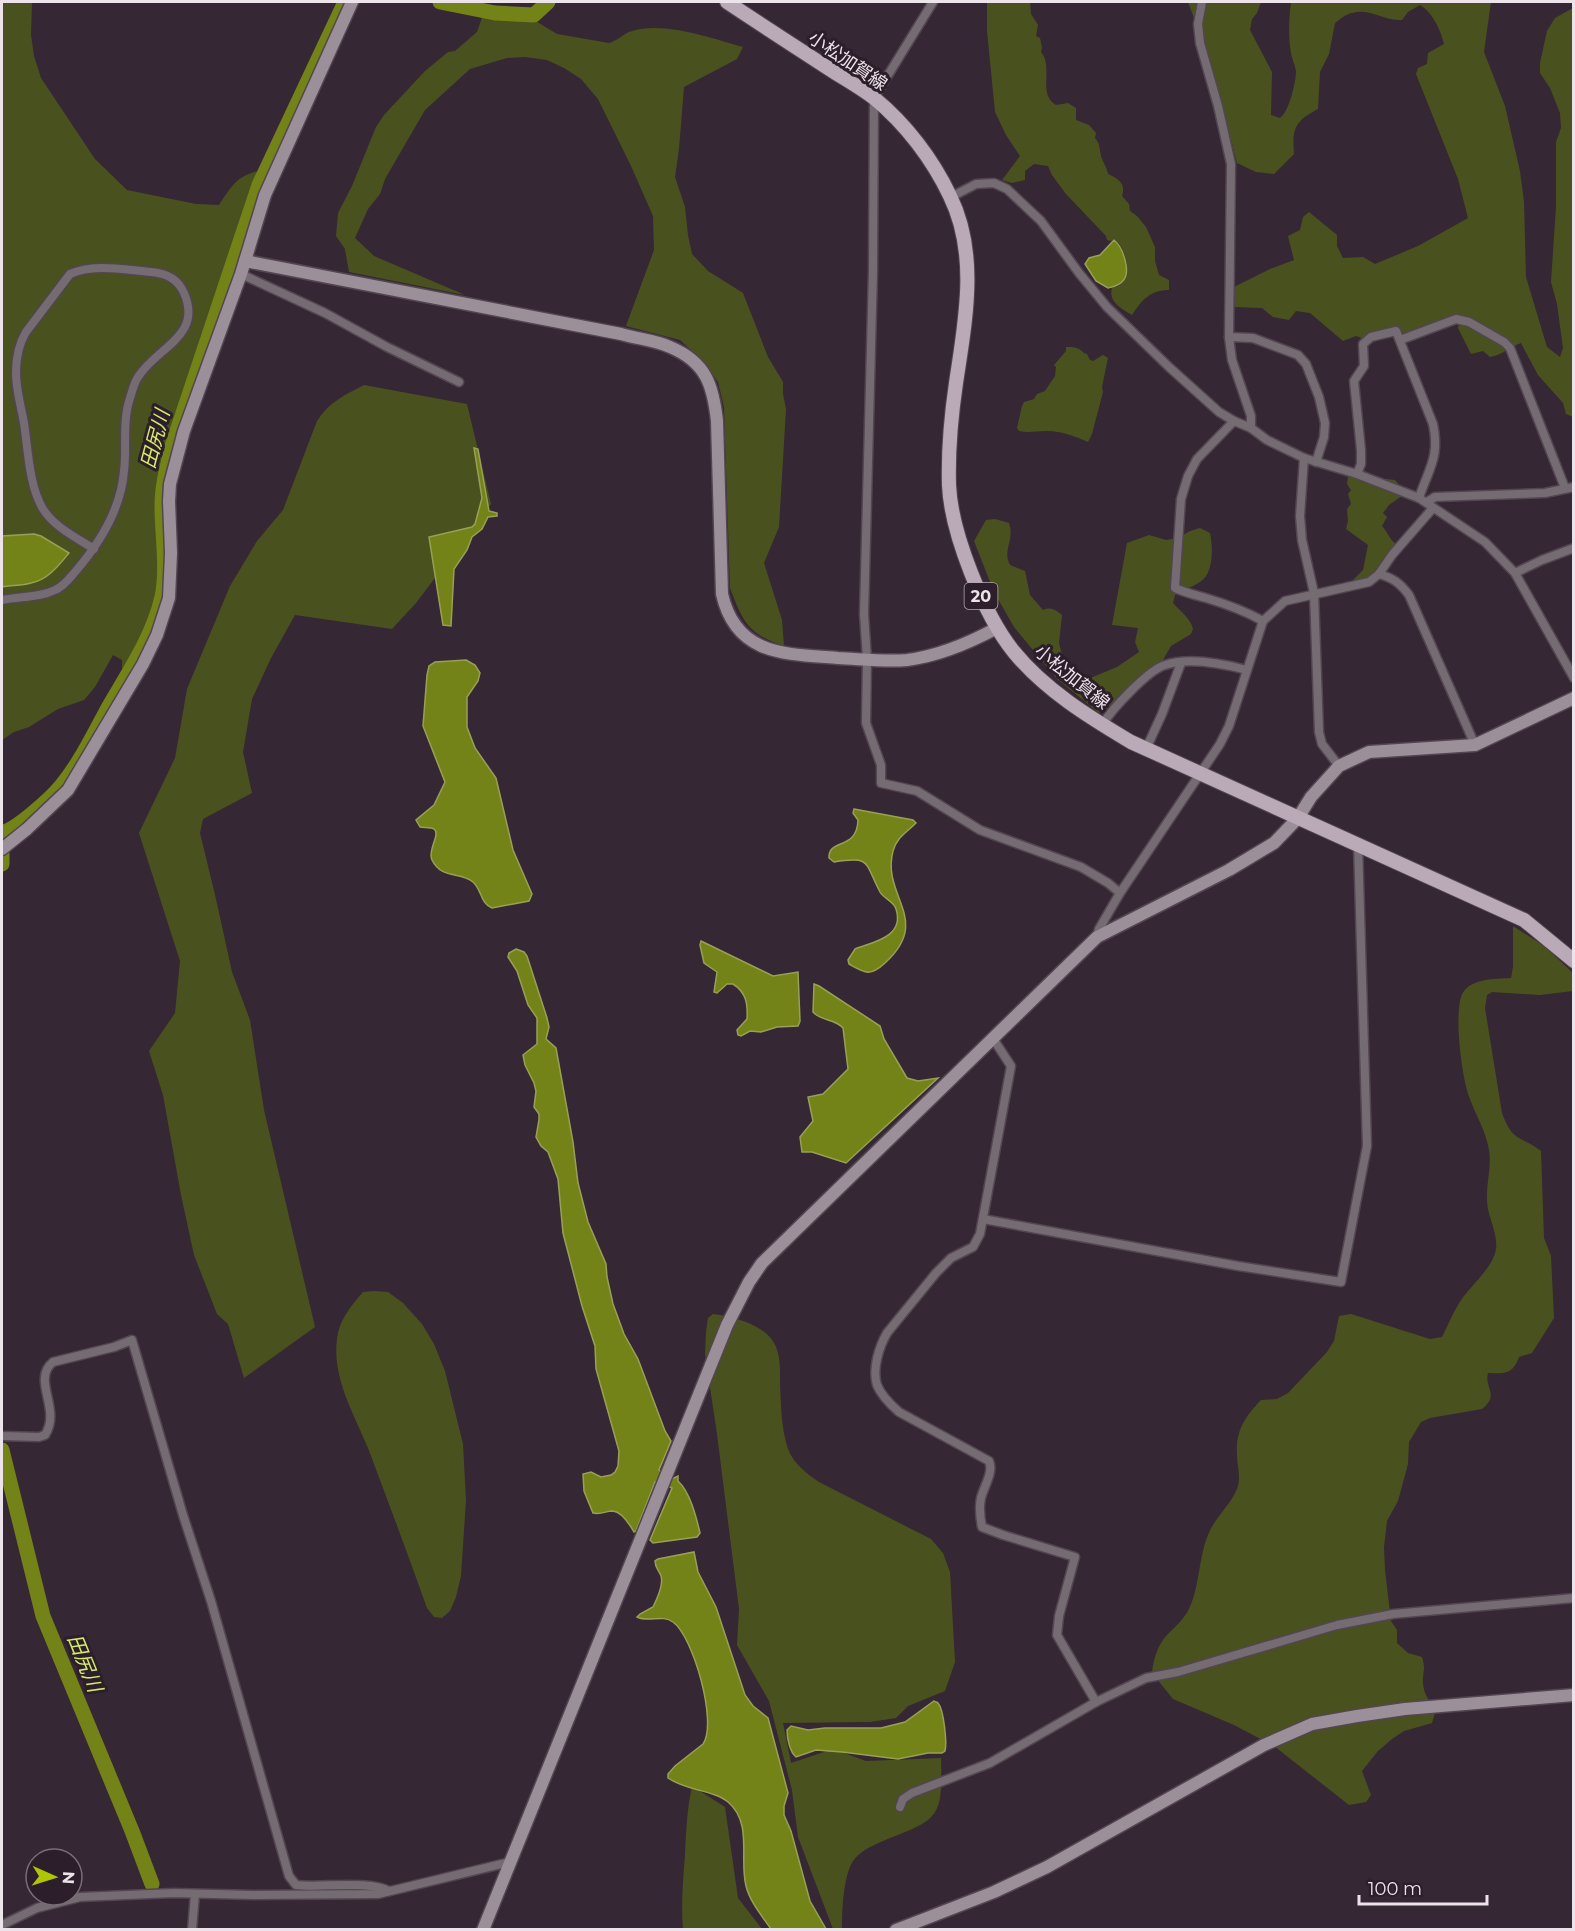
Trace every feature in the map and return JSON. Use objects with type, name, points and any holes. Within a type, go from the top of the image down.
[{"type":"main road","name":"小松加賀線","points":[[727,2],[874,98],[905,128],[931,163],[951,197],[965,242],[968,278],[964,340],[952,412],[949,488],[956,525],[974,580],[997,628],[1015,652],[1038,677],[1085,714],[1131,742],[1524,920],[1574,961]]},
{"type":"street","points":[[2,849],[27,830],[68,790],[143,664],[157,635],[169,598],[171,553],[169,501],[174,467],[195,397],[241,274],[265,195],[352,2]]},
{"type":"street","points":[[933,2],[874,98],[873,271],[864,614],[867,659],[866,723],[881,765],[882,783],[917,791],[980,830],[1081,867],[1120,893]]},
{"type":"street","points":[[1202,2],[1198,24],[1200,43],[1232,164],[1229,337],[1232,360],[1251,416],[1251,428]]},
{"type":"street","points":[[951,197],[976,184],[994,183],[1007,189],[1041,221],[1107,307],[1202,398],[1234,422],[1251,428],[1267,440],[1304,458],[1357,474],[1426,503],[1485,542],[1515,573],[1574,678]]},
{"type":"street","points":[[245,261],[621,334],[670,347],[699,366],[709,380],[715,400],[722,594],[729,618],[740,631],[769,650],[795,655],[907,660],[943,652],[970,642],[997,628]]},
{"type":"street","points":[[2,600],[56,590],[68,580],[94,549],[109,523],[122,489],[125,470],[126,414],[138,377],[185,328],[189,318],[186,298],[181,287],[174,279],[156,272],[92,268],[70,274],[26,332],[17,355],[17,391],[35,489],[42,507],[63,528],[94,549]]},
{"type":"street","points":[[241,274],[459,382]]},
{"type":"street","points":[[1400,340],[1456,319],[1469,322],[1504,342],[1510,348],[1569,488],[1545,493],[1436,497],[1426,503]]},
{"type":"street","points":[[1097,937],[1099,929],[1120,893],[1201,774],[1229,726],[1263,621],[1285,601],[1369,582],[1392,555],[1426,503],[1437,446],[1436,436],[1396,331],[1371,337],[1363,344],[1364,366],[1354,381],[1361,450],[1357,474]]},
{"type":"street","points":[[1229,337],[1253,338],[1298,355],[1306,364],[1319,397],[1325,423],[1324,437],[1316,462]]},
{"type":"street","points":[[1234,422],[1203,452],[1188,476],[1181,500],[1175,588],[1245,612],[1263,621]]},
{"type":"street","points":[[1304,458],[1300,516],[1302,540],[1314,593],[1319,732],[1322,744],[1339,766]]},
{"type":"street","points":[[1515,573],[1574,548]]},
{"type":"street","points":[[1378,574],[1394,579],[1409,595],[1475,745]]},
{"type":"street","points":[[1102,725],[1110,712],[1153,671],[1168,663],[1204,662],[1247,670]]},
{"type":"street","points":[[1146,749],[1181,663]]},
{"type":"street","points":[[483,1929],[727,1324],[749,1282],[762,1263],[1097,937],[1258,854],[1274,843],[1298,818],[1311,797],[1339,766],[1369,753],[1475,745],[1574,698]]},
{"type":"street","points":[[983,1219],[1249,1268],[1341,1282],[1367,1146],[1358,845]]},
{"type":"street","points":[[992,1037],[1011,1066],[980,1234],[973,1247],[951,1258],[936,1273],[887,1334],[877,1356],[877,1385],[890,1404],[899,1412],[989,1461],[991,1468],[981,1498],[982,1527],[1004,1536],[1075,1557],[1059,1616],[1058,1635],[1095,1702]]},
{"type":"street","points":[[2,1436],[45,1435],[51,1420],[51,1407],[45,1374],[46,1368],[53,1362],[114,1347],[132,1340],[183,1515],[211,1601],[289,1876],[296,1885],[370,1886],[382,1887],[389,1891]]},
{"type":"street","points":[[900,1807],[903,1798],[912,1793],[990,1763],[1095,1702],[1146,1678],[1178,1672],[1337,1625],[1393,1614],[1574,1598]]},
{"type":"street","points":[[896,1929],[994,1892],[1047,1867],[1264,1745],[1312,1724],[1405,1709],[1574,1695]]},
{"type":"street","points":[[2,1924],[37,1908],[80,1897],[108,1894],[378,1894],[510,1862]]},
{"type":"street","points":[[192,1929],[195,1894]]},
{"type":"shaded area","points":[[2,2],[32,2],[31,35],[34,56],[41,78],[95,159],[127,190],[196,204],[219,205],[239,179],[270,168],[244,236],[179,433],[166,576],[156,623],[146,648],[111,712],[102,709],[122,674],[122,660],[113,655],[95,687],[84,700],[58,709],[2,740],[2,587],[27,584],[43,578],[53,571],[69,553],[38,535],[2,536]]},
{"type":"shaded area","points":[[987,2],[1030,2],[1031,14],[1038,25],[1036,36],[1040,38],[1041,52],[1045,58],[1046,87],[1050,100],[1056,105],[1068,103],[1076,108],[1076,120],[1089,125],[1096,133],[1095,138],[1108,174],[1121,182],[1122,196],[1129,204],[1130,211],[1146,227],[1155,247],[1155,261],[1159,275],[1169,280],[1169,290],[1162,290],[1147,297],[1132,315],[1114,301],[1111,293],[1112,288],[1121,284],[1127,274],[1126,260],[1121,248],[1114,239],[1107,240],[1106,236],[1066,194],[1048,166],[1034,164],[1025,171],[1025,180],[1012,183],[1002,180],[1020,156],[995,112],[987,31]]},
{"type":"shaded area","points":[[1188,2],[1261,2],[1252,19],[1250,30],[1272,72],[1271,115],[1280,118],[1289,103],[1296,76],[1289,40],[1291,2],[1491,2],[1484,52],[1505,106],[1520,171],[1524,202],[1526,277],[1547,347],[1560,357],[1563,348],[1557,304],[1551,282],[1556,207],[1556,142],[1561,128],[1560,113],[1550,88],[1540,73],[1540,63],[1547,31],[1555,18],[1573,8],[1573,417],[1566,414],[1563,403],[1538,375],[1521,343],[1499,355],[1490,357],[1483,351],[1471,354],[1458,328],[1460,317],[1373,342],[1356,336],[1343,341],[1310,313],[1296,311],[1289,320],[1273,317],[1262,308],[1235,307],[1234,287],[1294,260],[1288,236],[1300,230],[1303,217],[1309,212],[1337,235],[1337,246],[1343,258],[1363,257],[1375,264],[1418,246],[1468,218],[1458,179],[1416,74],[1418,68],[1427,64],[1428,53],[1444,44],[1435,22],[1420,5],[1408,12],[1402,20],[1388,19],[1365,12],[1352,13],[1343,17],[1335,23],[1329,54],[1320,72],[1318,109],[1304,117],[1297,126],[1294,154],[1274,174],[1256,172],[1237,163],[1211,63]]},
{"type":"shaded area","points":[[483,15],[534,20],[557,34],[609,43],[629,32],[656,28],[701,35],[743,47],[737,59],[684,87],[675,177],[685,207],[692,254],[708,271],[743,293],[768,357],[783,382],[786,409],[779,527],[764,563],[782,620],[784,646],[762,637],[748,625],[730,588],[724,407],[718,382],[704,362],[680,340],[626,326],[654,250],[653,216],[598,99],[581,79],[547,60],[525,57],[507,58],[470,69],[425,110],[385,179],[380,194],[368,209],[355,238],[374,256],[465,295],[349,272],[345,249],[336,236],[338,213],[352,186],[376,127],[384,115],[425,71],[448,52],[455,51],[477,32]]},
{"type":"shaded area","points":[[1114,240],[1123,254],[1126,273],[1120,283],[1108,288],[1096,281],[1085,264],[1089,258],[1100,255]]},
{"type":"shaded area","points":[[1066,347],[1078,348],[1093,361],[1103,355],[1108,358],[1103,392],[1088,442],[1061,432],[1022,432],[1017,428],[1024,402],[1034,399],[1037,394],[1045,391],[1055,376],[1056,367],[1054,365],[1066,351]]},
{"type":"shaded area","points":[[364,385],[467,404],[491,504],[416,603],[392,629],[295,615],[252,699],[243,752],[252,793],[203,819],[200,833],[232,972],[250,1020],[264,1110],[315,1327],[244,1378],[228,1324],[217,1314],[194,1255],[163,1095],[149,1051],[175,1013],[180,961],[139,833],[175,758],[187,689],[230,586],[257,541],[283,510],[321,415],[332,404]]},
{"type":"shaded area","points":[[474,448],[478,449],[489,511],[497,513],[497,516],[488,517],[482,529],[472,537],[467,550],[454,569],[451,626],[443,625],[429,537],[472,527],[475,524],[482,498]]},
{"type":"shaded area","points":[[1351,475],[1395,480],[1402,488],[1403,495],[1389,505],[1383,513],[1387,517],[1382,526],[1396,544],[1369,578],[1355,583],[1353,580],[1363,570],[1368,545],[1346,529],[1347,509],[1351,504],[1348,494],[1351,490],[1347,484],[1348,477]]},
{"type":"shaded area","points":[[995,519],[1009,523],[1011,535],[1008,560],[1010,565],[1025,571],[1030,595],[1043,610],[1053,609],[1062,615],[1059,643],[1065,667],[1074,678],[1083,681],[1117,667],[1139,652],[1135,642],[1138,628],[1112,625],[1127,543],[1149,535],[1166,540],[1178,538],[1200,528],[1210,533],[1212,552],[1208,573],[1200,582],[1175,595],[1173,603],[1190,622],[1193,629],[1191,634],[1171,646],[1163,660],[1111,707],[1099,713],[1057,679],[1014,627],[994,592],[974,541],[986,520]]},
{"type":"shaded area","points":[[34,534],[69,553],[43,579],[28,584],[2,587],[2,536]]},
{"type":"shaded area","points":[[466,660],[475,665],[480,673],[478,681],[467,697],[467,727],[475,748],[496,778],[513,850],[532,894],[529,901],[492,908],[485,903],[473,882],[446,873],[436,866],[431,852],[436,831],[432,828],[420,827],[416,820],[434,805],[445,782],[423,726],[429,666],[435,662]]},
{"type":"shaded area","points":[[854,809],[913,820],[916,823],[897,842],[891,867],[893,882],[903,908],[905,933],[899,947],[885,963],[871,972],[859,970],[849,964],[848,960],[855,949],[878,941],[892,932],[898,918],[895,906],[880,892],[865,864],[855,860],[834,862],[829,858],[833,848],[853,836],[858,820],[853,813]]},
{"type":"shaded area","points":[[1513,926],[1544,946],[1573,973],[1573,991],[1540,995],[1492,992],[1487,995],[1485,1008],[1502,1113],[1514,1134],[1541,1151],[1544,1238],[1551,1256],[1554,1318],[1532,1353],[1519,1357],[1514,1367],[1508,1372],[1488,1373],[1491,1395],[1490,1400],[1482,1409],[1430,1418],[1421,1422],[1409,1442],[1408,1464],[1398,1501],[1387,1521],[1384,1547],[1385,1570],[1391,1621],[1397,1630],[1397,1643],[1408,1653],[1422,1657],[1424,1690],[1436,1709],[1432,1723],[1404,1731],[1378,1751],[1362,1771],[1371,1795],[1366,1802],[1349,1805],[1274,1746],[1234,1725],[1173,1699],[1152,1673],[1156,1652],[1161,1643],[1181,1621],[1192,1602],[1208,1535],[1237,1489],[1239,1483],[1238,1438],[1248,1415],[1261,1400],[1277,1399],[1288,1393],[1327,1352],[1334,1341],[1339,1316],[1351,1314],[1430,1339],[1442,1337],[1458,1305],[1494,1256],[1496,1243],[1487,1200],[1490,1162],[1488,1143],[1470,1099],[1464,1077],[1459,1012],[1460,999],[1468,987],[1486,980],[1511,978]]},
{"type":"shaded area","points":[[701,941],[773,976],[798,972],[800,1021],[798,1026],[777,1027],[761,1032],[750,1031],[741,1036],[738,1035],[737,1030],[747,1019],[745,999],[741,991],[733,984],[727,984],[717,993],[714,992],[717,972],[704,963]]},
{"type":"shaded area","points":[[516,949],[527,956],[547,1018],[549,1027],[546,1039],[556,1048],[578,1183],[588,1222],[606,1264],[613,1304],[671,1441],[659,1470],[672,1479],[678,1476],[678,1481],[686,1491],[694,1512],[700,1533],[697,1537],[653,1543],[650,1540],[672,1488],[657,1481],[634,1532],[625,1519],[616,1512],[593,1513],[584,1491],[583,1474],[591,1472],[601,1477],[611,1475],[618,1466],[619,1451],[596,1369],[595,1346],[563,1233],[558,1179],[548,1152],[536,1137],[539,1114],[534,1107],[536,1091],[523,1055],[537,1044],[537,1018],[528,1005],[517,971],[508,957],[509,953]]},
{"type":"shaded area","points":[[814,984],[880,1026],[884,1039],[907,1078],[918,1081],[938,1078],[846,1163],[812,1152],[802,1152],[800,1137],[813,1121],[808,1097],[823,1094],[848,1069],[843,1028],[813,1012]]},
{"type":"shaded area","points":[[363,1292],[388,1292],[403,1303],[422,1324],[434,1344],[445,1371],[463,1444],[466,1500],[461,1576],[450,1611],[442,1618],[434,1617],[427,1608],[368,1448],[345,1395],[338,1368],[337,1339],[343,1319]]},
{"type":"shaded area","points":[[713,1314],[738,1319],[756,1326],[774,1343],[780,1363],[784,1433],[790,1454],[805,1472],[819,1482],[931,1539],[943,1553],[950,1572],[955,1662],[945,1691],[908,1706],[896,1718],[870,1722],[783,1723],[791,1763],[833,1749],[866,1761],[941,1758],[941,1794],[933,1814],[916,1827],[867,1849],[853,1861],[845,1885],[842,1929],[833,1929],[798,1837],[792,1790],[769,1701],[737,1645],[739,1609],[705,1354],[708,1318]]},
{"type":"shaded area","points":[[694,1552],[698,1572],[716,1607],[745,1695],[753,1706],[768,1718],[788,1793],[784,1815],[791,1831],[810,1901],[826,1929],[771,1929],[753,1903],[746,1886],[743,1831],[736,1811],[722,1798],[683,1786],[668,1778],[668,1774],[675,1766],[703,1744],[707,1733],[705,1700],[695,1661],[681,1630],[669,1620],[637,1617],[653,1607],[660,1592],[662,1580],[655,1561]]},
{"type":"shaded area","points":[[934,1701],[940,1707],[943,1719],[946,1747],[942,1753],[928,1753],[898,1759],[816,1750],[796,1757],[789,1745],[787,1730],[791,1726],[808,1730],[881,1728],[905,1722]]},
{"type":"shaded area","points":[[692,1786],[725,1807],[738,1898],[762,1929],[683,1930],[683,1883],[687,1820]]},
{"type":"waterway","name":"田尻川","points":[[2,864],[4,832],[34,812],[68,777],[132,668],[153,626],[164,586],[162,498],[173,443],[259,185],[345,2]]},
{"type":"waterway","name":"田尻川","points":[[440,2],[495,13],[534,15],[548,2]]},
{"type":"waterway","name":"田尻川","points":[[2,1450],[43,1616],[152,1884]]}]
